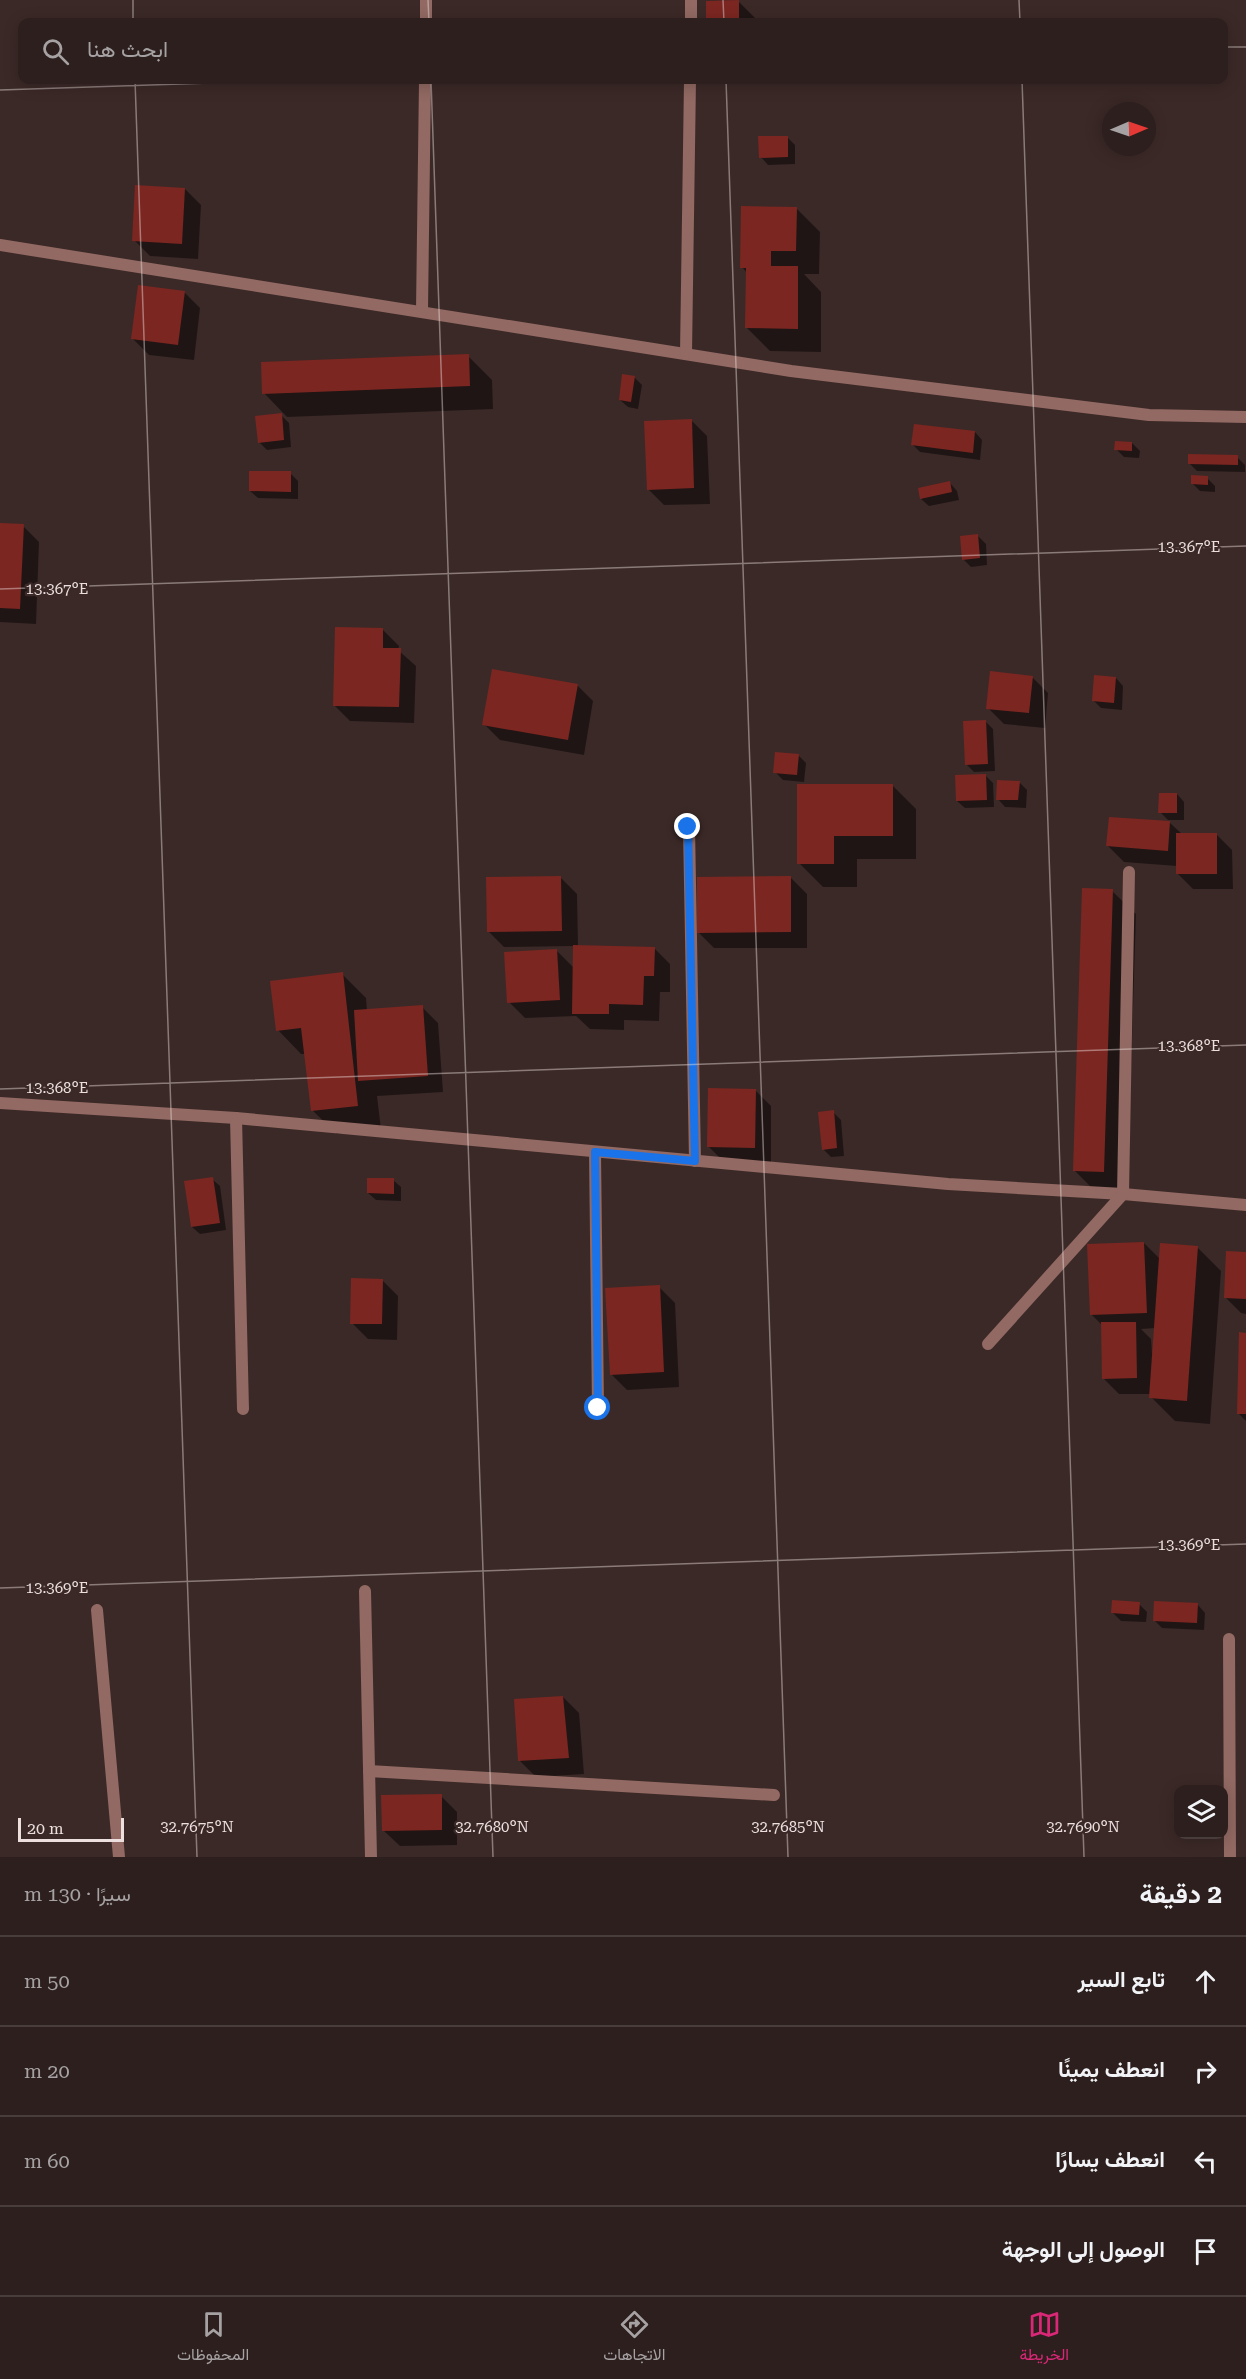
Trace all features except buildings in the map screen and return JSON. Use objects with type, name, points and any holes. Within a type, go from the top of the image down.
[{"type":"street","points":[[426,0],[426,18]]},
{"type":"street","points":[[691,18],[692,0]]},
{"type":"street","points":[[422,311],[425,84]]},
{"type":"street","points":[[686,354],[690,84]]},
{"type":"street","points":[[0,245],[791,371],[1149,416],[1246,417]]},
{"type":"street","points":[[688,827],[695,1161]]},
{"type":"street","points":[[988,1344],[1123,1194],[1128,872]]},
{"type":"street","points":[[0,1103],[236,1118],[948,1184],[1123,1194],[1246,1205]]},
{"type":"street","points":[[236,1118],[243,1409]]},
{"type":"street","points":[[595,1152],[598,1408]]},
{"type":"street","points":[[365,1591],[371,1857]]},
{"type":"street","points":[[97,1610],[118,1857]]},
{"type":"street","points":[[1229,1639],[1230,1857]]},
{"type":"street","points":[[369,1771],[774,1795]]},
{"type":"route","points":[[598,1408],[595,1152],[695,1161],[688,827]]}]
